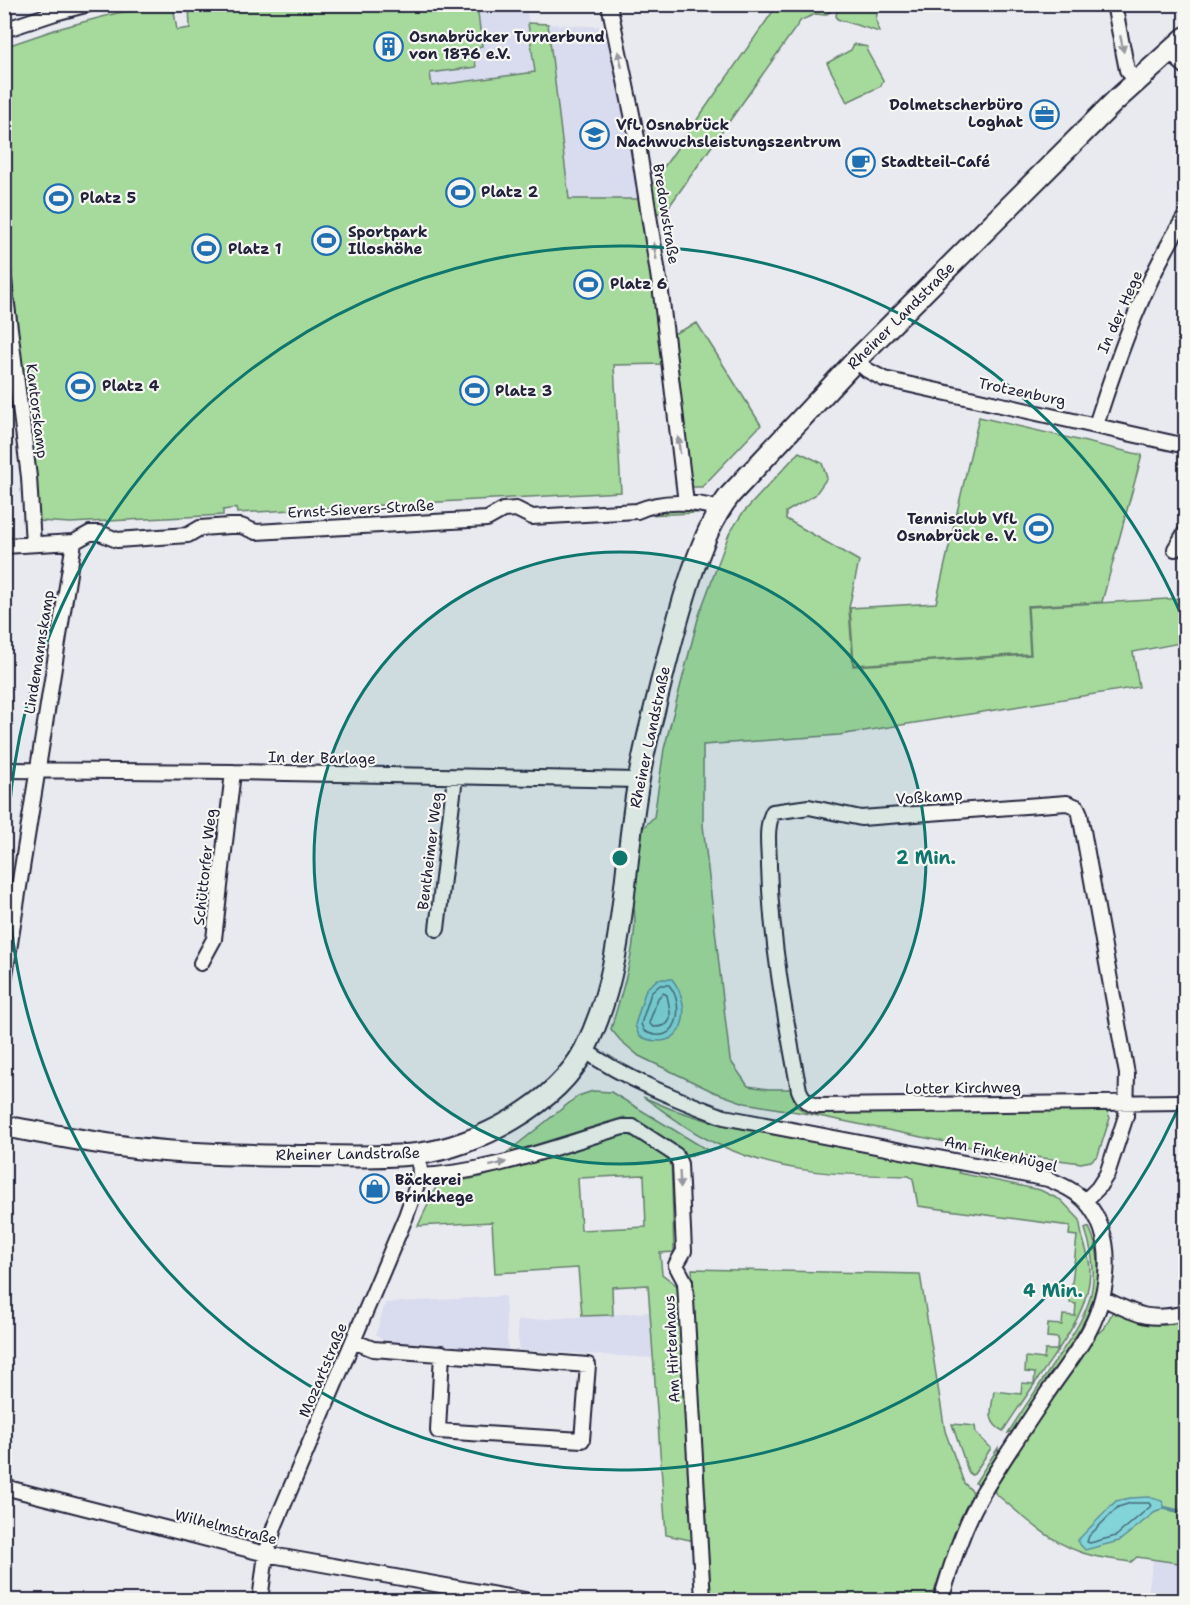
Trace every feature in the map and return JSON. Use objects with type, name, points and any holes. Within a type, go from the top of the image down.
[{"type":"street","points":[[4,30],[89,4]]},
{"type":"street","name":"Bredowstraße","points":[[609,4],[637,138],[656,260],[686,503]]},
{"type":"street","points":[[1114,4],[1127,70],[1137,81]]},
{"type":"street","name":"Rheiner Landstraße","points":[[4,1126],[133,1148],[204,1154],[360,1156],[419,1154],[481,1136],[508,1123],[548,1094],[566,1076],[584,1050],[610,981],[617,946],[638,780],[678,614],[705,536],[719,509],[856,360],[1137,81],[1185,37]]},
{"type":"street","points":[[1168,51],[1185,67]]},
{"type":"street","name":"In der Hege","points":[[1096,426],[1115,364],[1133,320],[1185,215]]},
{"type":"street","name":"Kantorskamp","points":[[4,282],[29,477],[33,544]]},
{"type":"street","name":"Trotzenburg","points":[[856,360],[867,370],[884,379],[1185,446]]},
{"type":"street","name":"Ernst-Sievers-Straße","points":[[4,546],[74,542],[90,533],[100,532],[117,540],[188,535],[200,528],[230,526],[241,526],[256,532],[487,519],[503,510],[516,509],[532,517],[637,511],[649,506],[686,503],[703,504],[719,509]]},
{"type":"street","points":[[1175,549],[1185,531]]},
{"type":"street","name":"Lindemannskamp","points":[[4,981],[74,542]]},
{"type":"street","name":"In der Barlage","points":[[4,771],[233,772],[638,780]]},
{"type":"street","name":"Schüttorfer Weg","points":[[201,963],[214,939],[233,772]]},
{"type":"street","name":"Bentheimer Weg","points":[[437,929],[455,777]]},
{"type":"street","name":"Voßkamp","points":[[802,1097],[777,970],[770,889],[768,822],[773,812],[809,807],[861,818],[1067,803],[1077,807],[1080,814],[1127,1074],[1127,1102]]},
{"type":"street","name":"Am Finkenhügel","points":[[584,1050],[604,1064],[679,1100],[724,1117],[1048,1179],[1069,1188],[1085,1201],[1096,1215],[1106,1247],[1107,1268],[1102,1299],[1089,1331],[983,1494],[964,1531],[941,1600]]},
{"type":"street","name":"Lotter Kirchweg","points":[[802,1097],[809,1104],[818,1106],[1185,1102]]},
{"type":"street","points":[[1085,1201],[1098,1188],[1107,1174],[1126,1116],[1127,1102]]},
{"type":"street","name":"Am Hirtenhaus","points":[[420,1176],[450,1175],[504,1163],[622,1127],[633,1127],[676,1155],[680,1164],[684,1251],[676,1265],[685,1282],[703,1600]]},
{"type":"street","name":"Mozartstraße","points":[[260,1600],[266,1554],[275,1525],[406,1216],[420,1176],[419,1154]]},
{"type":"street","points":[[1102,1299],[1142,1317],[1163,1318],[1185,1313]]},
{"type":"street","points":[[353,1341],[373,1349],[442,1353],[588,1365],[582,1440],[438,1431],[442,1353]]},
{"type":"street","name":"Wilhelmstraße","points":[[4,1487],[266,1554],[441,1593],[525,1600]]},
{"type":"shaded area","points":[[477,5],[526,5],[535,72],[431,86],[430,73],[476,67],[473,47],[482,45]]},
{"type":"shaded area","name":"VfL Osnabrück Nachwuchsleistungszentrum","points":[[548,24],[607,27],[640,199],[569,200]]},
{"type":"shaded area","points":[[505,1296],[508,1351],[386,1343],[376,1334],[385,1303]]},
{"type":"shaded area","points":[[650,1312],[653,1358],[519,1350],[517,1321]]},
{"type":"shaded area","points":[[1153,1559],[1185,1564],[1185,1600],[1147,1600]]},
{"type":"green space","name":"Sportpark Illoshöhe","points":[[189,5],[477,5],[482,46],[473,48],[476,67],[430,73],[432,86],[535,72],[528,23],[548,24],[569,199],[640,199],[664,364],[614,365],[621,492],[237,513],[236,508],[223,510],[223,515],[70,523],[39,521],[5,211],[4,47],[57,29],[117,13],[173,6],[177,30],[190,28]]},
{"type":"green space","points":[[775,5],[833,5],[830,12],[825,15],[816,14],[801,20],[663,215],[656,212],[652,187],[659,174],[774,10]]},
{"type":"green space","points":[[839,5],[879,5],[876,19],[879,32],[837,19]]},
{"type":"green space","points":[[854,44],[868,47],[867,51],[883,80],[881,86],[847,102],[827,63],[851,50]]},
{"type":"green space","points":[[697,323],[761,425],[702,487],[688,487],[671,335]]},
{"type":"green space","name":"Tennisclub VfL Osnabrück e. V.","points":[[979,417],[1142,455],[1102,602],[1027,606],[1030,654],[854,665],[850,608],[936,603]]},
{"type":"green space","points":[[799,452],[822,463],[827,478],[815,495],[786,512],[786,519],[859,561],[849,608],[853,666],[1031,655],[1028,607],[1185,598],[1185,642],[1133,652],[1139,687],[839,735],[703,745],[703,825],[730,1060],[748,1086],[791,1089],[796,1106],[809,1114],[745,1103],[714,1092],[639,1056],[611,1029],[632,949],[635,916],[633,902],[642,829],[654,817],[664,749],[699,615],[729,534],[742,514]]},
{"type":"green space","points":[[699,508],[696,513],[645,515],[649,511]]},
{"type":"green space","points":[[593,1091],[611,1092],[709,1151],[686,1157],[624,1117],[504,1155],[578,1096]]},
{"type":"green space","points":[[643,1097],[671,1109],[722,1125],[959,1169],[959,1173],[1040,1190],[1061,1200],[1080,1220],[1090,1270],[1089,1284],[1074,1324],[1066,1337],[1003,1431],[992,1419],[994,1391],[1021,1394],[1022,1383],[1034,1384],[1035,1373],[1025,1372],[1026,1357],[1044,1359],[1045,1350],[1057,1350],[1058,1338],[1047,1337],[1048,1324],[1062,1325],[1063,1315],[1075,1316],[1076,1304],[1070,1303],[1077,1236],[1069,1235],[1070,1226],[918,1206],[913,1179],[909,1176],[811,1171],[764,1162],[707,1139]]},
{"type":"green space","points":[[1106,1108],[1110,1118],[1098,1155],[1091,1161],[1081,1163],[990,1151],[809,1114]]},
{"type":"green space","points":[[633,1131],[671,1156],[674,1252],[660,1253],[662,1274],[680,1288],[695,1541],[666,1535],[648,1285],[612,1287],[613,1315],[582,1316],[578,1268],[495,1273],[492,1222],[418,1226],[437,1185],[481,1177]],"holes":[[[644,1175],[646,1227],[581,1230],[578,1178]]]},
{"type":"green space","points":[[1089,1227],[1096,1246],[1098,1265],[1097,1282],[1087,1315],[1069,1348],[1014,1431],[1008,1433],[1084,1315],[1093,1284],[1091,1250],[1085,1229]]},
{"type":"green space","points":[[692,1269],[920,1274],[945,1431],[964,1483],[975,1494],[950,1546],[932,1600],[711,1600]]},
{"type":"green space","points":[[1113,1311],[1122,1316],[1148,1323],[1185,1320],[1185,1564],[1137,1557],[1131,1562],[1079,1552],[1053,1539],[995,1493],[994,1487],[1096,1334],[1104,1329]]},
{"type":"green space","points":[[952,1424],[975,1426],[976,1433],[991,1448],[974,1474],[971,1475],[968,1471]]},
{"type":"green space","points":[[998,1448],[998,1453],[980,1485],[975,1483]]},
{"type":"water","points":[[658,979],[672,979],[683,1003],[684,1015],[675,1035],[666,1040],[654,1041],[639,1036],[635,1025],[646,989]]},
{"type":"water","points":[[1149,1497],[1162,1501],[1165,1508],[1154,1513],[1119,1541],[1085,1550],[1077,1541],[1116,1501]]},
{"type":"waterway","points":[[1165,1508],[1178,1511]]},
{"type":"place","name":"Osnabrücker Turnerbund von 1876 e.V.","points":[[388,46]]},
{"type":"place","name":"Dolmetscherbüro Loghat","points":[[1044,114]]},
{"type":"place","name":"VfL Osnabrück Nachwuchsleistungszentrum","points":[[595,134]]},
{"type":"place","name":"Stadtteil-Café","points":[[860,162]]},
{"type":"place","name":"Platz 2","points":[[460,192]]},
{"type":"place","name":"Platz 5","points":[[59,198]]},
{"type":"place","name":"Sportpark Illoshöhe","points":[[327,241]]},
{"type":"place","name":"Platz 1","points":[[207,249]]},
{"type":"place","name":"Platz 6","points":[[589,284]]},
{"type":"place","name":"Platz 4","points":[[81,386]]},
{"type":"place","name":"Platz 3","points":[[474,391]]},
{"type":"place","name":"Tennisclub VfL Osnabrück e. V.","points":[[1038,528]]},
{"type":"place","name":"Bäckerei Brinkhege","points":[[374,1189]]}]
